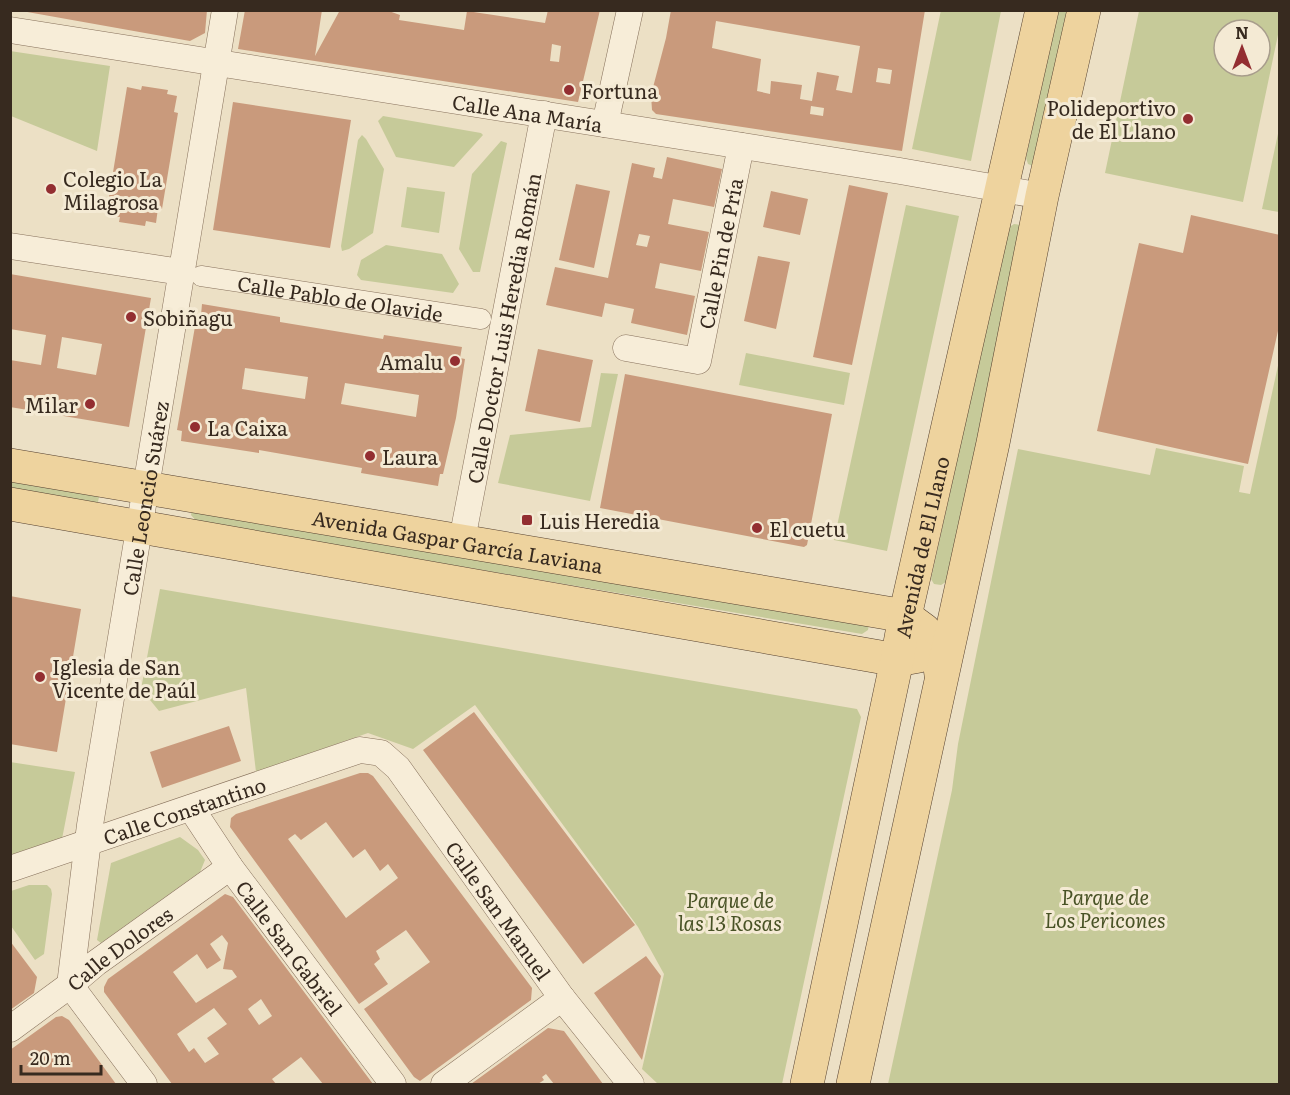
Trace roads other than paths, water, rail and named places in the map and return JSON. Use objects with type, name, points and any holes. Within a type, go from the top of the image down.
[{"type":"main road","name":"Avenida de El Llano","points":[[807,1084],[905,616],[1042,10]]},
{"type":"main road","points":[[853,1084],[941,680],[938,650],[993,443],[1042,196],[1084,10]]},
{"type":"main road","name":"Avenida Gaspar García Laviana","points":[[10,465],[905,616]]},
{"type":"main road","points":[[10,504],[897,660],[918,657],[944,632]]},
{"type":"main road","points":[[905,616],[924,630],[944,632]]},
{"type":"street","name":"Calle Leoncio Suárez","points":[[70,985],[87,844],[145,488],[191,274],[216,62],[225,10]]},
{"type":"street","points":[[605,124],[630,10]]},
{"type":"street","name":"Calle Ana María","points":[[10,30],[544,114],[1042,196]]},
{"type":"street","name":"Calle Doctor Luis Heredia Román","points":[[462,540],[544,114]]},
{"type":"street","name":"Calle Pin de Pría","points":[[626,348],[698,362],[741,146]]},
{"type":"street","name":"Calle Pablo de Olavide","points":[[10,246],[481,319]]},
{"type":"street","name":"Calle Constantino","points":[[10,869],[360,750]]},
{"type":"street","name":"Calle San Manuel","points":[[360,750],[381,753],[398,768],[562,998],[631,1084]]},
{"type":"street","name":"Calle San Gabriel","points":[[191,808],[230,867],[393,1084]]},
{"type":"street","name":"Calle Dolores","points":[[10,1029],[96,963],[230,867]]},
{"type":"street","points":[[70,985],[144,1084]]},
{"type":"street","points":[[444,1084],[562,998]]},
{"type":"place","name":"Fortuna","points":[[569,90]]},
{"type":"place","name":"Polideportivo de El Llano","points":[[1188,119]]},
{"type":"place","name":"Colegio La Milagrosa","points":[[51,189]]},
{"type":"place","name":"Sobiñagu","points":[[131,317]]},
{"type":"place","name":"Amalu","points":[[455,361]]},
{"type":"place","name":"Milar","points":[[90,404]]},
{"type":"place","name":"La Caixa","points":[[195,427]]},
{"type":"place","name":"Laura","points":[[370,456]]},
{"type":"place","name":"Luis Heredia","points":[[527,520]]},
{"type":"place","name":"El cuetu","points":[[757,528]]},
{"type":"place","name":"Iglesia de San Vicente de Paúl","points":[[40,677]]},
{"type":"park label","name":"Parque de Los Pericones","points":[[1105,908]]},
{"type":"park label","name":"Parque de las 13 Rosas","points":[[730,910]]}]
